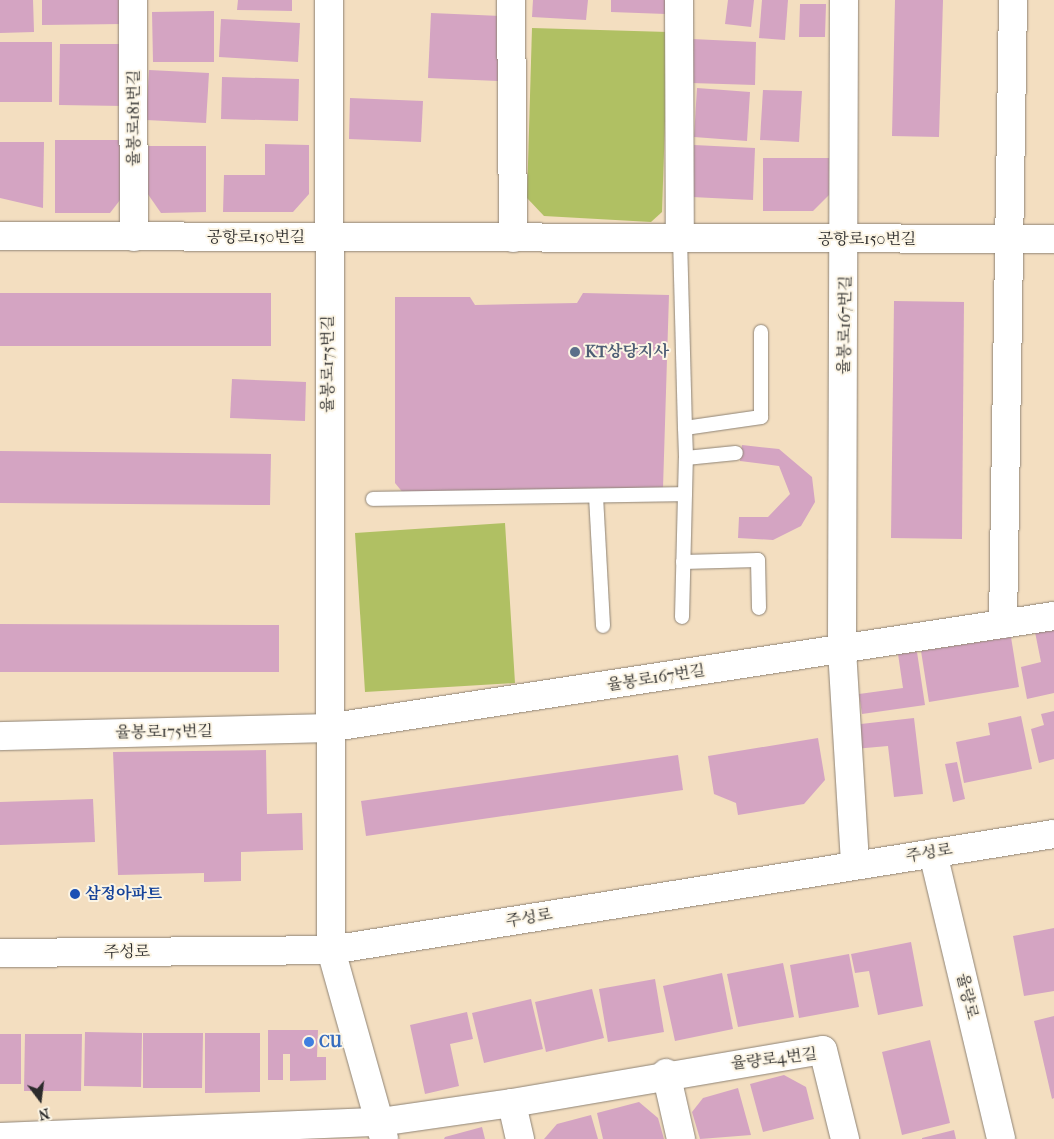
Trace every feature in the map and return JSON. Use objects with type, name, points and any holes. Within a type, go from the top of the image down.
[{"type":"street","name":"율봉로181번길","points":[[133,0],[134,237]]},
{"type":"street","name":"율봉로175번길","points":[[329,0],[327,728],[331,950],[382,1130]]},
{"type":"street","points":[[511,0],[513,238]]},
{"type":"street","points":[[679,0],[680,238]]},
{"type":"street","name":"율봉로167번길","points":[[842,650],[846,239],[844,0]]},
{"type":"street","points":[[1003,624],[1014,0]]},
{"type":"street","name":"공항로150번길","points":[[0,236],[1054,239]]},
{"type":"street","name":"율봉로167번길","points":[[588,688],[1054,616]]},
{"type":"street","points":[[842,650],[856,865]]},
{"type":"street","name":"율봉로175번길","points":[[0,736],[327,728],[588,688]]},
{"type":"street","name":"주성로","points":[[0,953],[331,950],[1054,834]]},
{"type":"street","name":"율량로","points":[[933,853],[1000,1139]]},
{"type":"street","name":"율량로4번길","points":[[0,1137],[382,1130],[666,1073],[823,1050],[845,1139]]},
{"type":"street","points":[[666,1073],[681,1139]]},
{"type":"street","points":[[512,1103],[520,1139]]},
{"type":"lane","points":[[680,238],[686,458],[682,617]]},
{"type":"lane","points":[[685,428],[761,417],[761,332]]},
{"type":"lane","points":[[686,458],[736,453]]},
{"type":"lane","points":[[373,499],[685,494]]},
{"type":"lane","points":[[596,496],[603,626]]},
{"type":"lane","points":[[683,562],[758,560],[759,608]]},
{"type":"green space","points":[[532,28],[668,32],[662,212],[651,222],[544,216],[527,198]]},
{"type":"green space","points":[[505,523],[515,683],[365,692],[355,533]]},
{"type":"building","points":[[0,0],[33,0],[34,32],[0,33]]},
{"type":"building","points":[[42,0],[121,0],[122,24],[42,25]]},
{"type":"building","points":[[238,0],[292,0],[292,11],[237,10]]},
{"type":"building","points":[[533,0],[588,0],[586,20],[532,17]]},
{"type":"building","points":[[611,0],[666,0],[666,14],[611,12]]},
{"type":"building","points":[[728,0],[754,0],[751,27],[725,24]]},
{"type":"building","points":[[762,0],[788,0],[785,40],[759,38]]},
{"type":"building","points":[[895,0],[943,0],[939,137],[892,136]]},
{"type":"building","points":[[800,4],[826,4],[825,37],[799,37]]},
{"type":"building","points":[[214,11],[214,62],[153,62],[152,12]]},
{"type":"building","points":[[431,13],[501,16],[498,81],[428,78]]},
{"type":"building","points":[[221,19],[300,23],[298,62],[219,57]]},
{"type":"building","points":[[692,39],[756,42],[755,85],[691,83]]},
{"type":"building","points":[[0,42],[52,42],[52,102],[0,102]]},
{"type":"building","points":[[60,44],[124,44],[123,106],[59,105]]},
{"type":"building","points":[[149,70],[209,73],[206,123],[146,120]]},
{"type":"building","points":[[222,77],[299,79],[298,121],[221,119]]},
{"type":"building","points":[[697,88],[750,92],[747,141],[694,137]]},
{"type":"building","points":[[763,90],[802,91],[799,142],[760,140]]},
{"type":"building","points":[[350,98],[423,101],[421,142],[349,139]]},
{"type":"building","points":[[55,140],[127,140],[127,191],[110,213],[55,213]]},
{"type":"building","points":[[0,142],[44,142],[43,208],[0,198]]},
{"type":"building","points":[[265,144],[309,145],[309,194],[293,212],[223,212],[224,175],[265,175]]},
{"type":"building","points":[[694,145],[755,148],[753,200],[692,197]]},
{"type":"building","points":[[146,146],[206,146],[206,212],[161,213],[145,190]]},
{"type":"building","points":[[763,158],[829,158],[829,195],[813,211],[763,211]]},
{"type":"building","points":[[0,293],[271,293],[271,346],[0,346]]},
{"type":"building","points":[[583,293],[669,295],[663,488],[404,494],[395,483],[395,297],[470,297],[475,305],[577,303]]},
{"type":"building","points":[[894,301],[964,302],[962,539],[891,538]]},
{"type":"building","points":[[232,379],[306,382],[305,421],[230,418]]},
{"type":"building","points":[[742,445],[779,449],[812,477],[815,502],[801,526],[773,540],[738,538],[739,517],[768,517],[790,494],[779,466],[740,461]]},
{"type":"building","points":[[0,451],[271,454],[270,505],[0,503]]},
{"type":"building","points":[[0,624],[279,625],[279,672],[0,672]]},
{"type":"building","points":[[1054,628],[1054,693],[1027,699],[1021,667],[1041,662],[1035,632]]},
{"type":"building","points":[[1011,637],[1019,687],[929,702],[921,651]]},
{"type":"building","points":[[917,652],[925,705],[862,714],[859,694],[903,688],[898,654]]},
{"type":"building","points":[[1054,711],[1054,759],[1039,763],[1031,729],[1044,725],[1041,714]]},
{"type":"building","points":[[1021,716],[1032,769],[964,783],[956,742],[990,735],[988,723]]},
{"type":"building","points":[[914,718],[923,794],[894,797],[888,746],[854,749],[852,725]]},
{"type":"building","points":[[818,738],[825,780],[804,804],[738,815],[736,803],[714,794],[708,756]]},
{"type":"building","points":[[266,750],[267,814],[302,813],[303,850],[241,852],[241,881],[204,882],[204,873],[118,875],[113,752]]},
{"type":"building","points":[[678,755],[683,790],[366,836],[361,801]]},
{"type":"building","points":[[957,762],[965,799],[953,802],[945,764]]},
{"type":"building","points":[[93,799],[95,842],[0,845],[0,802]]},
{"type":"building","points":[[1054,928],[1054,991],[1024,996],[1013,936]]},
{"type":"building","points":[[911,942],[923,1006],[878,1015],[869,971],[855,973],[851,954]]},
{"type":"building","points":[[849,954],[859,1007],[799,1018],[790,965]]},
{"type":"building","points":[[783,963],[794,1017],[738,1027],[727,974]]},
{"type":"building","points":[[722,973],[733,1029],[675,1041],[663,986]]},
{"type":"building","points":[[655,979],[664,1032],[608,1042],[599,989]]},
{"type":"building","points":[[592,989],[604,1038],[546,1052],[535,1002]]},
{"type":"building","points":[[531,999],[543,1049],[484,1063],[472,1013]]},
{"type":"building","points":[[467,1012],[473,1039],[450,1044],[459,1086],[425,1094],[410,1025]]},
{"type":"building","points":[[1054,1016],[1054,1098],[1052,1099],[1034,1021]]},
{"type":"building","points":[[268,1030],[318,1030],[317,1057],[326,1057],[326,1080],[290,1081],[290,1054],[283,1054],[283,1080],[268,1080]]},
{"type":"building","points":[[85,1032],[142,1033],[141,1087],[84,1086]]},
{"type":"building","points":[[143,1033],[203,1033],[202,1088],[143,1088]]},
{"type":"building","points":[[205,1033],[260,1033],[260,1092],[205,1093]]},
{"type":"building","points":[[0,1034],[21,1034],[21,1084],[0,1084]]},
{"type":"building","points":[[25,1034],[82,1034],[81,1091],[24,1091]]},
{"type":"building","points":[[930,1040],[950,1123],[902,1135],[882,1052]]},
{"type":"building","points":[[784,1075],[806,1087],[814,1119],[763,1132],[750,1084]]},
{"type":"building","points":[[738,1088],[751,1135],[700,1139],[692,1112],[703,1098]]},
{"type":"building","points":[[639,1102],[658,1118],[664,1139],[603,1139],[597,1113]]},
{"type":"building","points":[[591,1115],[598,1139],[544,1139],[557,1124]]},
{"type":"building","points":[[482,1127],[485,1139],[444,1139],[445,1137]]},
{"type":"building","points":[[954,1130],[956,1139],[922,1139],[922,1138]]},
{"type":"place","name":"KT상당지사","points":[[575,352]]},
{"type":"place","name":"삼정아파트","points":[[75,894]]},
{"type":"place","name":"CU","points":[[309,1042]]}]
